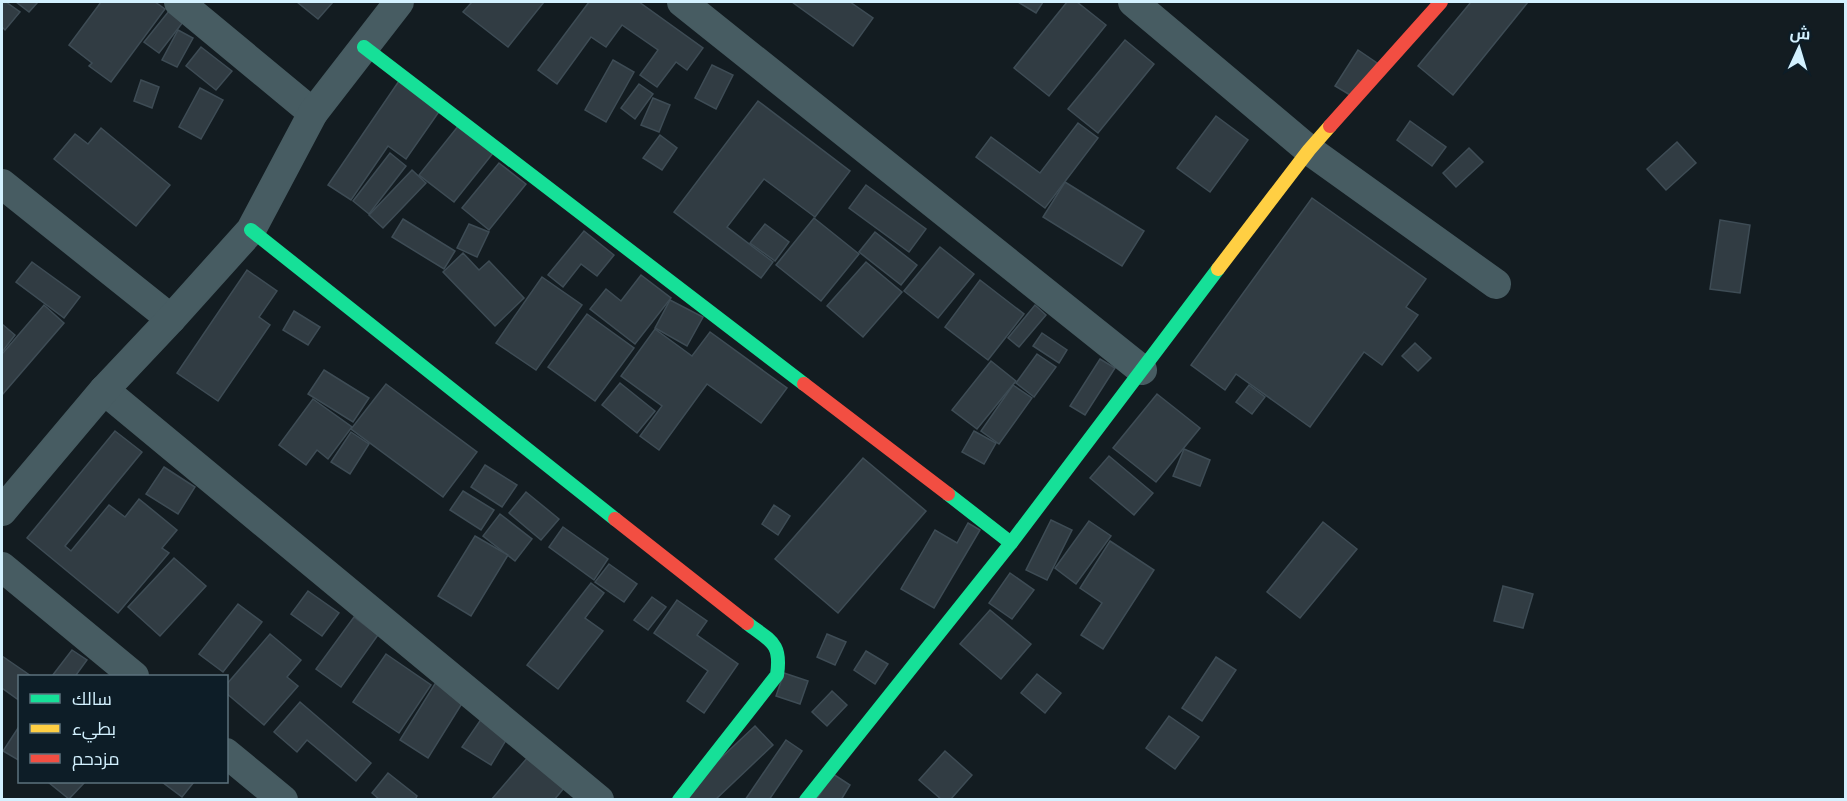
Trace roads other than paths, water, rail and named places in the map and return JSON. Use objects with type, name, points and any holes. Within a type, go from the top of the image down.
[{"type":"street","points":[[179,2],[313,113]]},
{"type":"street","points":[[2,511],[104,390],[251,230],[313,113],[399,2]]},
{"type":"street","points":[[682,2],[1142,370]]},
{"type":"street","points":[[1133,2],[1310,150],[1496,284]]},
{"type":"street","points":[[806,800],[1011,543],[1310,150],[1441,2]]},
{"type":"street","points":[[364,47],[1011,543]]},
{"type":"street","points":[[2,184],[171,319]]},
{"type":"street","points":[[251,230],[775,645],[780,657],[777,675],[679,800]]},
{"type":"street","points":[[104,390],[599,800]]},
{"type":"street","points":[[2,567],[133,675]]},
{"type":"street","points":[[228,755],[283,800]]}]
